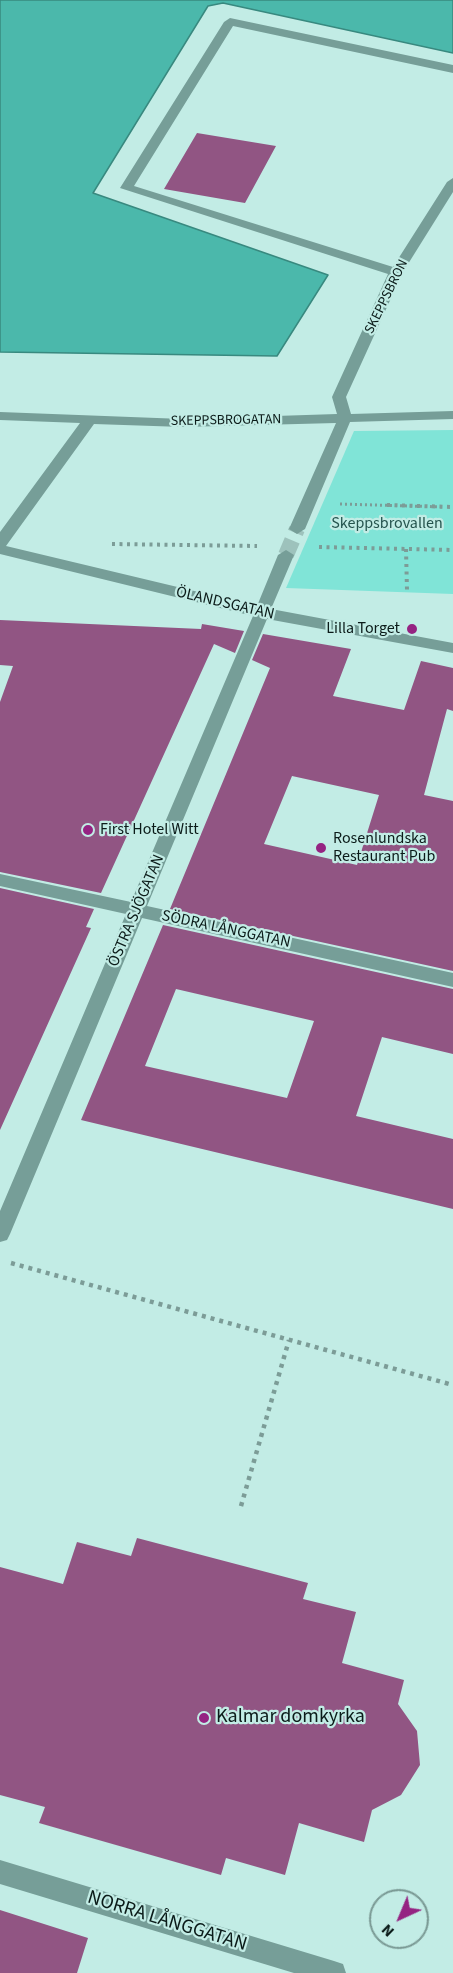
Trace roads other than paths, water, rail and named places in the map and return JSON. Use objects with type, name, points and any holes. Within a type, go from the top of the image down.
[{"type":"street","points":[[396,272],[126,188],[230,22],[453,69]]},
{"type":"street","name":"SKEPPSBRON","points":[[345,418],[339,397],[396,272],[453,182]]},
{"type":"street","name":"SKEPPSBROGATAN","points":[[0,416],[183,423],[453,415]]},
{"type":"street","points":[[297,529],[345,418]]},
{"type":"street","points":[[0,543],[90,420]]},
{"type":"street","name":"ÖLANDSGATAN","points":[[0,549],[262,613],[453,648]]},
{"type":"street","name":"ÖSTRA SJÖGATAN","points":[[0,1234],[286,555]]},
{"type":"street","name":"SÖDRA LÅNGGATAN","points":[[0,880],[453,980]]},
{"type":"street","name":"NORRA LÅNGGATAN","points":[[0,1872],[334,1973]]},
{"type":"tunnel","points":[[286,555],[297,529]]},
{"type":"place","name":"Lilla Torget","points":[[412,629]]},
{"type":"place","name":"First Hotel Witt","points":[[88,830]]},
{"type":"place","name":"Rosenlundska Restaurant Pub","points":[[321,848]]},
{"type":"place","name":"Kalmar domkyrka","points":[[204,1718]]},
{"type":"park label","name":"Skeppsbrovallen","points":[[387,524]]}]
